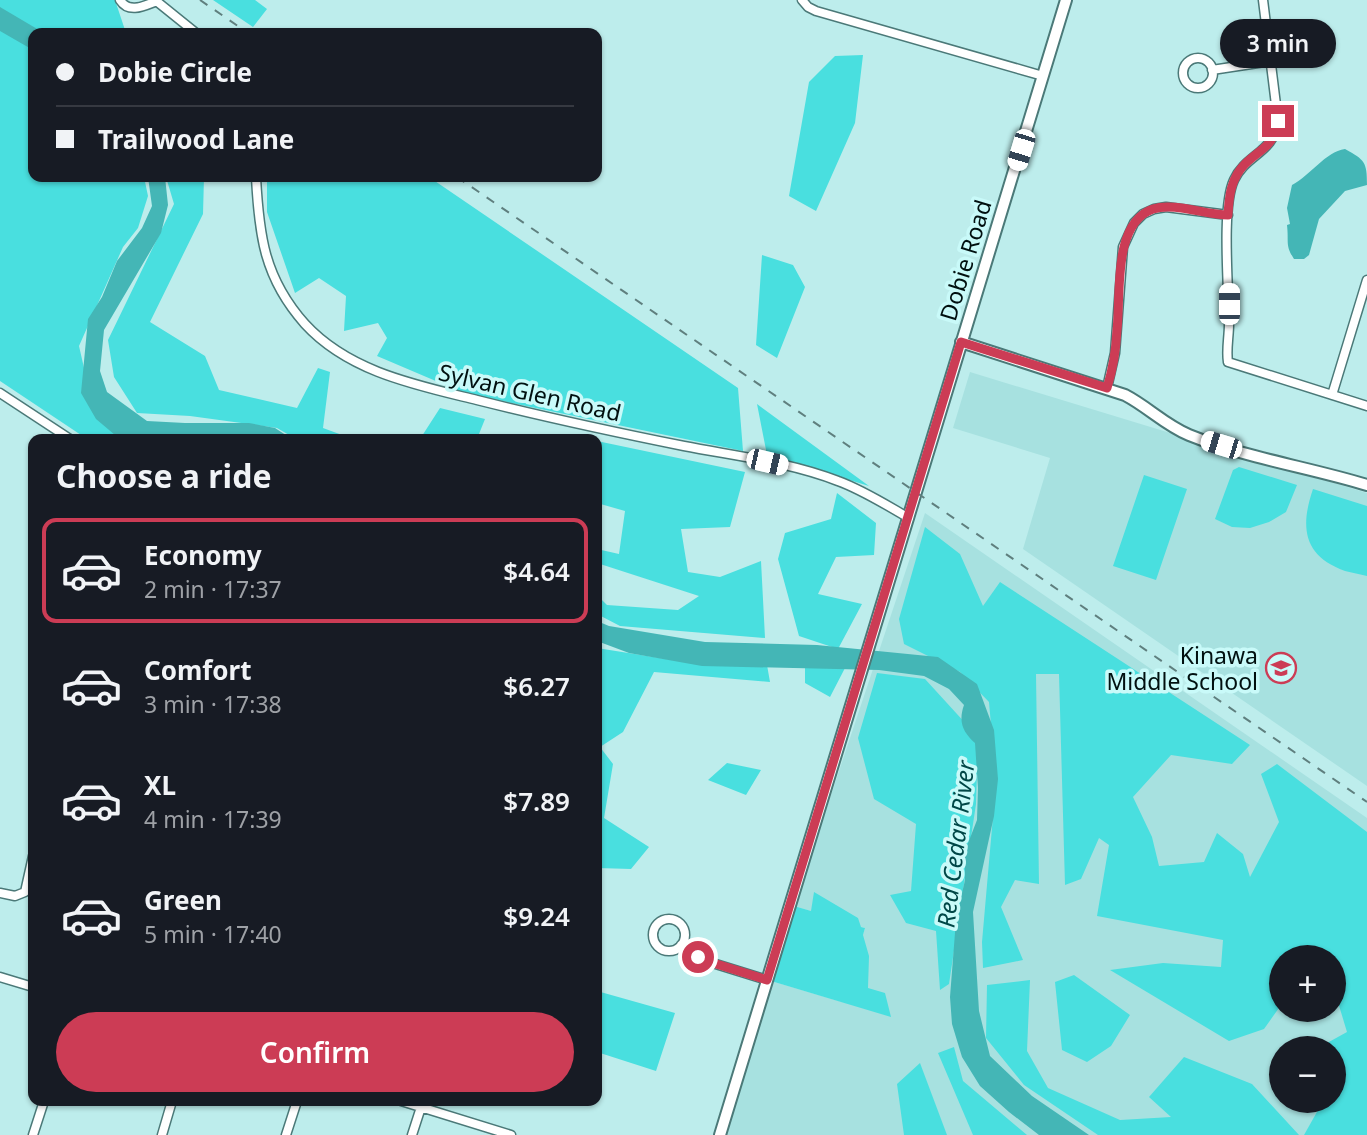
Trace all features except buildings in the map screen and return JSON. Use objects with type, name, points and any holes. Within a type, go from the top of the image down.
[{"type":"street","points":[[120,0],[125,6],[132,8],[156,1],[190,28]]},
{"type":"street","points":[[802,0],[816,11],[1044,76]]},
{"type":"street","name":"Dobie Road","points":[[719,1135],[1066,0]]},
{"type":"street","points":[[1262,0],[1278,121],[1276,134],[1270,144],[1246,163],[1237,174],[1231,190],[1228,215],[1228,362],[1367,406]]},
{"type":"street","points":[[1212,70],[1271,61]]},
{"type":"street","name":"Sylvan Glen Road","points":[[256,182],[260,237],[272,274],[305,323],[349,358],[396,378],[528,413],[802,470],[853,488],[909,518]]},
{"type":"street","points":[[1107,388],[1115,353],[1123,247],[1134,223],[1154,209],[1166,207],[1228,215]]},
{"type":"street","points":[[1332,395],[1367,280]]},
{"type":"street","points":[[961,342],[1107,388],[1142,404],[1175,429],[1191,436],[1367,485]]},
{"type":"street","points":[[0,393],[62,434]]},
{"type":"street","points":[[0,892],[15,897],[23,894],[28,887]]},
{"type":"street","points":[[668,919],[679,922],[685,933],[681,945],[670,951],[659,947],[653,936],[657,925],[668,919]]},
{"type":"street","points":[[681,945],[706,961],[767,980]]},
{"type":"street","points":[[0,977],[28,986]]},
{"type":"street","points":[[33,1135],[42,1106]]},
{"type":"street","points":[[162,1135],[171,1106]]},
{"type":"street","points":[[286,1135],[295,1106]]},
{"type":"street","points":[[412,1135],[421,1106]]},
{"type":"street","points":[[428,1106],[511,1135]]},
{"type":"shaded area","points":[[0,0],[115,0],[124,28],[28,28],[28,182],[145,182],[148,196],[138,228],[123,247],[79,346],[95,416],[133,434],[80,434],[0,381]]},
{"type":"shaded area","points":[[213,0],[255,0],[267,9],[253,27]]},
{"type":"shaded area","points":[[0,7],[36,28],[28,28],[28,47],[0,31]]},
{"type":"shaded area","points":[[863,55],[855,123],[816,211],[789,196],[809,82],[835,56]]},
{"type":"shaded area","points":[[1345,149],[1364,162],[1367,185],[1345,191],[1319,219],[1309,255],[1304,259],[1294,259],[1288,247],[1287,225],[1290,224],[1287,208],[1292,185],[1331,154]]},
{"type":"shaded area","points":[[149,182],[166,182],[168,205],[161,233],[104,330],[100,371],[107,392],[147,421],[249,423],[275,428],[284,434],[114,434],[96,419],[81,393],[88,319],[102,297],[117,261],[142,228],[152,206]]},
{"type":"shaded area","points":[[167,182],[204,182],[203,214],[150,322],[205,356],[219,390],[297,408],[318,368],[330,372],[323,428],[339,434],[287,434],[277,428],[190,416],[137,413],[114,377],[108,340],[174,204]]},
{"type":"shaded area","points":[[267,182],[436,182],[738,388],[743,451],[464,393],[377,356],[387,338],[378,323],[344,331],[346,296],[319,278],[295,293],[267,212]]},
{"type":"shaded area","points":[[762,255],[793,265],[805,287],[777,358],[756,345]]},
{"type":"shaded area","name":"Kinawa Middle School","points":[[970,372],[1367,493],[1367,786],[1023,549],[1050,458],[953,428]]},
{"type":"shaded area","points":[[757,404],[869,486],[767,455]]},
{"type":"shaded area","points":[[440,408],[485,419],[479,434],[423,434]]},
{"type":"shaded area","points":[[602,442],[745,472],[730,527],[681,529],[688,572],[720,577],[761,561],[765,638],[620,626],[602,617],[602,600],[607,605],[678,610],[699,596],[602,565],[602,550],[619,554],[625,511],[602,504]]},
{"type":"shaded area","points":[[1239,467],[1297,485],[1286,512],[1269,522],[1250,528],[1232,527],[1215,519],[1233,470]]},
{"type":"shaded area","points":[[1144,475],[1187,489],[1156,580],[1113,566]]},
{"type":"shaded area","points":[[1313,489],[1367,506],[1367,576],[1331,565],[1313,548],[1306,528]]},
{"type":"shaded area","points":[[837,493],[876,523],[874,555],[836,557],[818,594],[862,604],[838,649],[799,636],[778,559],[785,533],[831,519]]},
{"type":"shaded area","points":[[925,513],[1367,818],[1367,1135],[726,1135],[771,981],[842,1002],[865,928],[794,906]]},
{"type":"shaded area","points":[[925,527],[960,554],[983,606],[1000,582],[1250,745],[1232,764],[1171,755],[1133,797],[1152,837],[1159,866],[1204,862],[1217,833],[1243,854],[1250,877],[1279,822],[1261,774],[1277,764],[1367,832],[1367,1135],[1304,1135],[1316,1113],[1346,1113],[1346,1036],[1340,1036],[1347,1032],[1344,1022],[1346,945],[1269,945],[1269,1022],[1264,1029],[1229,1041],[1110,970],[1163,963],[1221,967],[1223,940],[1097,916],[1109,845],[1099,838],[1081,879],[1065,885],[1059,674],[1036,674],[1039,884],[1015,880],[1001,907],[1023,960],[983,968],[982,942],[996,782],[989,702],[960,672],[904,644],[899,619]]},
{"type":"shaded area","points":[[602,623],[705,642],[817,645],[938,657],[977,684],[994,730],[998,779],[994,816],[973,912],[979,1011],[990,1056],[1032,1096],[1089,1135],[1039,1135],[980,1086],[962,1057],[952,1024],[950,997],[956,920],[965,880],[965,851],[977,820],[978,788],[975,743],[967,735],[962,722],[964,705],[949,689],[924,676],[879,670],[702,666],[629,653],[602,643]]},
{"type":"shaded area","points":[[602,649],[691,663],[767,665],[770,682],[654,672],[623,732],[602,746]]},
{"type":"shaded area","points":[[805,665],[845,668],[830,697],[805,683]]},
{"type":"shaded area","points":[[877,673],[925,679],[978,737],[976,804],[949,984],[940,990],[936,931],[906,923],[890,895],[911,891],[916,824],[874,799],[858,738]]},
{"type":"shaded area","points":[[602,750],[613,764],[604,818],[649,847],[631,869],[602,868]]},
{"type":"shaded area","points":[[727,763],[761,770],[746,795],[708,780]]},
{"type":"shaded area","points":[[814,892],[858,918],[861,927],[865,928],[863,935],[869,956],[868,988],[885,993],[891,1017],[771,981],[794,906],[811,911]]},
{"type":"shaded area","points":[[1074,975],[1130,1015],[1111,1046],[1087,1062],[1062,1050],[1055,982]]},
{"type":"shaded area","points":[[1030,980],[1027,1051],[1048,1088],[1120,1120],[1171,1117],[1149,1097],[1184,1057],[1252,1084],[1269,1102],[1269,1113],[1279,1113],[1299,1135],[1098,1135],[1024,1085],[986,1038],[987,985]]},
{"type":"shaded area","points":[[602,992],[675,1013],[656,1071],[602,1054]]},
{"type":"shaded area","points":[[954,1047],[963,1081],[1027,1135],[973,1135],[938,1053]]},
{"type":"shaded area","points":[[920,1063],[947,1135],[904,1135],[897,1084]]},
{"type":"railway","points":[[200,0],[241,28]]},
{"type":"railway","points":[[464,182],[1367,802]]},
{"type":"place","name":"Kinawa Middle School","points":[[1281,668]]},
{"type":"route","points":[[698,957],[767,980],[961,342],[1107,388],[1113,367],[1118,328],[1123,247],[1134,223],[1143,214],[1166,207],[1228,215],[1228,201],[1237,174],[1270,144],[1276,134],[1278,121]]},
{"type":"water label","name":"Red Cedar River","points":[[955,844]]}]
